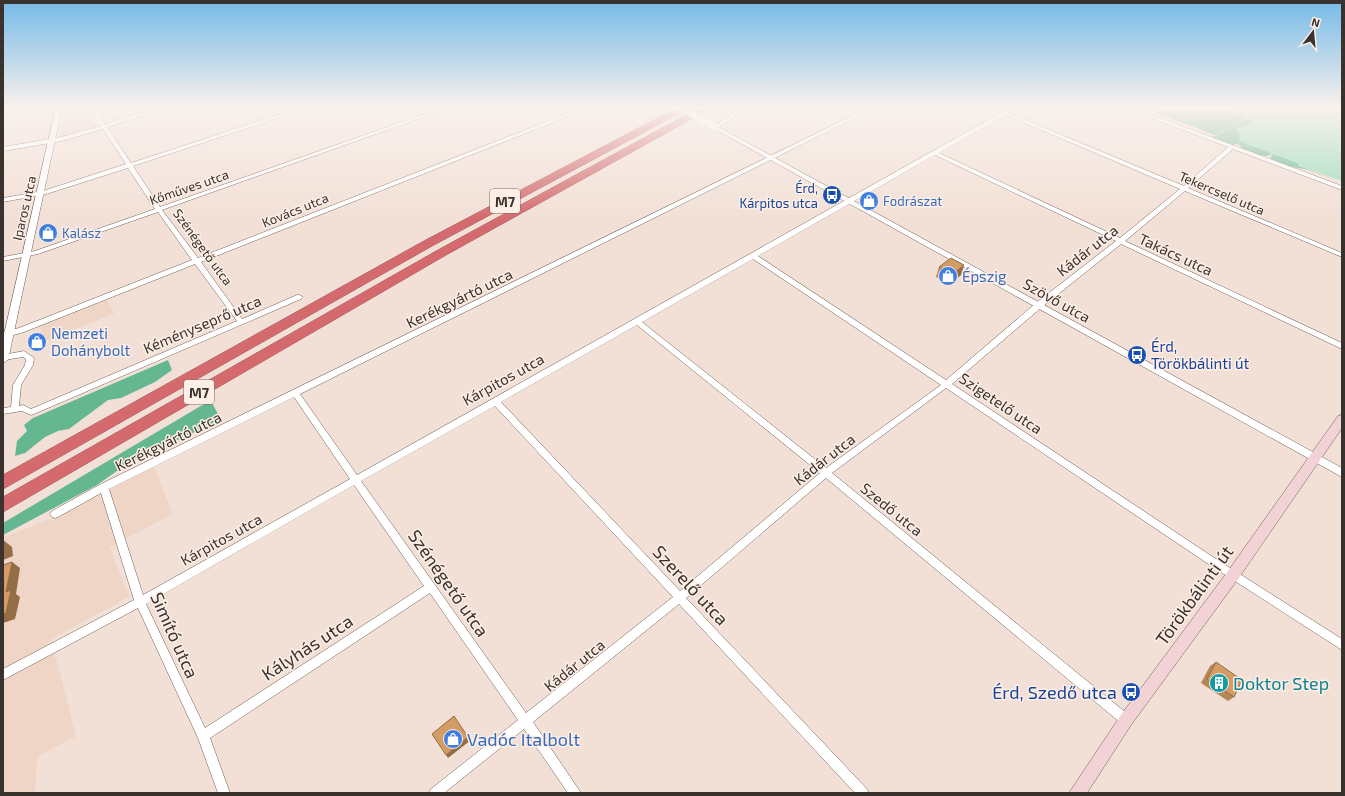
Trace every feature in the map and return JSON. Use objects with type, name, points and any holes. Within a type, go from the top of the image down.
[{"type":"highway","name":"M7","points":[[3,482],[488,210],[613,144]]},
{"type":"highway","name":"M7","points":[[3,505],[416,266],[640,144]]},
{"type":"main road","name":"Törökbálinti út","points":[[1077,793],[1126,720],[1233,575],[1342,420]]},
{"type":"street","points":[[3,149],[33,144]]},
{"type":"street","name":"Iparos utca","points":[[3,358],[6,334],[51,144]]},
{"type":"street","name":"Szénégető utca","points":[[115,144],[159,210],[241,322]]},
{"type":"street","points":[[3,200],[39,195],[195,144]]},
{"type":"street","name":"Kőműves utca","points":[[3,259],[26,255],[347,144]]},
{"type":"street","name":"Kovács utca","points":[[6,334],[495,144]]},
{"type":"street","name":"Szövő utca","points":[[746,144],[1314,459],[1342,473]]},
{"type":"street","name":"Kerékgyártó utca","points":[[55,514],[104,487],[800,144]]},
{"type":"street","name":"Kárpitos utca","points":[[3,675],[140,602],[950,144]]},
{"type":"street","name":"Tekercselő utca","points":[[1079,144],[1342,255]]},
{"type":"street","points":[[1224,144],[1342,188]]},
{"type":"street","name":"Kádár utca","points":[[435,793],[679,598],[826,473],[947,384],[1039,306],[1120,242],[1232,147]]},
{"type":"street","name":"Takács utca","points":[[935,153],[1342,346]]},
{"type":"street","name":"Szigetelő utca","points":[[752,255],[1233,575],[1342,645]]},
{"type":"street","name":"Kéményseprő utca","points":[[3,411],[23,408],[31,412],[299,297]]},
{"type":"street","name":"Szedő utca","points":[[637,321],[826,473],[1126,720]]},
{"type":"street","points":[[3,358],[24,354],[30,358],[29,365],[17,385],[15,409]]},
{"type":"street","name":"Szénégető utca","points":[[295,393],[355,481],[526,721],[574,793]]},
{"type":"street","name":"Szerelő utca","points":[[495,401],[863,793]]},
{"type":"street","name":"Simító utca","points":[[104,487],[140,602],[203,736],[224,793]]},
{"type":"street","name":"Kályhás utca","points":[[203,736],[431,587]]},
{"type":"shaded area","points":[[107,300],[114,314],[45,341],[39,326]]},
{"type":"shaded area","points":[[154,467],[173,514],[110,547],[129,597],[51,639],[76,736],[37,757],[35,793],[3,793],[3,538],[55,517]]},
{"type":"green space","points":[[1237,144],[1246,144],[1271,154],[1266,156],[1260,155],[1259,157],[1241,150],[1241,146]]},
{"type":"green space","points":[[1240,144],[1342,144],[1342,181]]},
{"type":"green space","points":[[1273,154],[1297,163],[1299,166],[1342,182],[1308,170],[1283,165],[1270,158]]},
{"type":"green space","points":[[168,360],[172,370],[155,382],[121,398],[108,400],[69,429],[58,431],[45,437],[25,453],[15,456],[17,441],[27,431],[24,425],[33,418]]},
{"type":"green space","points":[[211,401],[221,420],[128,463],[97,485],[3,535],[3,523]]},
{"type":"building","points":[[951,258],[964,265],[953,274],[939,267]]},
{"type":"building","points":[[12,562],[6,592],[11,590],[6,613],[3,614],[3,565]]},
{"type":"building","points":[[1216,662],[1242,680],[1234,697],[1207,679]]},
{"type":"building","name":"Vadóc Italbolt","points":[[454,716],[468,737],[446,755],[432,734]]},
{"type":"place","name":"Érd, Kárpitos utca","points":[[832,195]]},
{"type":"place","name":"Fodrászat","points":[[869,201]]},
{"type":"place","name":"Kalász","points":[[48,233]]},
{"type":"place","name":"Épszig","points":[[948,276]]},
{"type":"place","name":"Nemzeti Dohánybolt","points":[[37,342]]},
{"type":"place","name":"Érd, Törökbálinti út","points":[[1137,355]]},
{"type":"place","name":"Doktor Step","points":[[1219,683]]},
{"type":"place","name":"Érd, Szedő utca","points":[[1131,692]]},
{"type":"place","name":"Vadóc Italbolt","points":[[453,739]]}]
